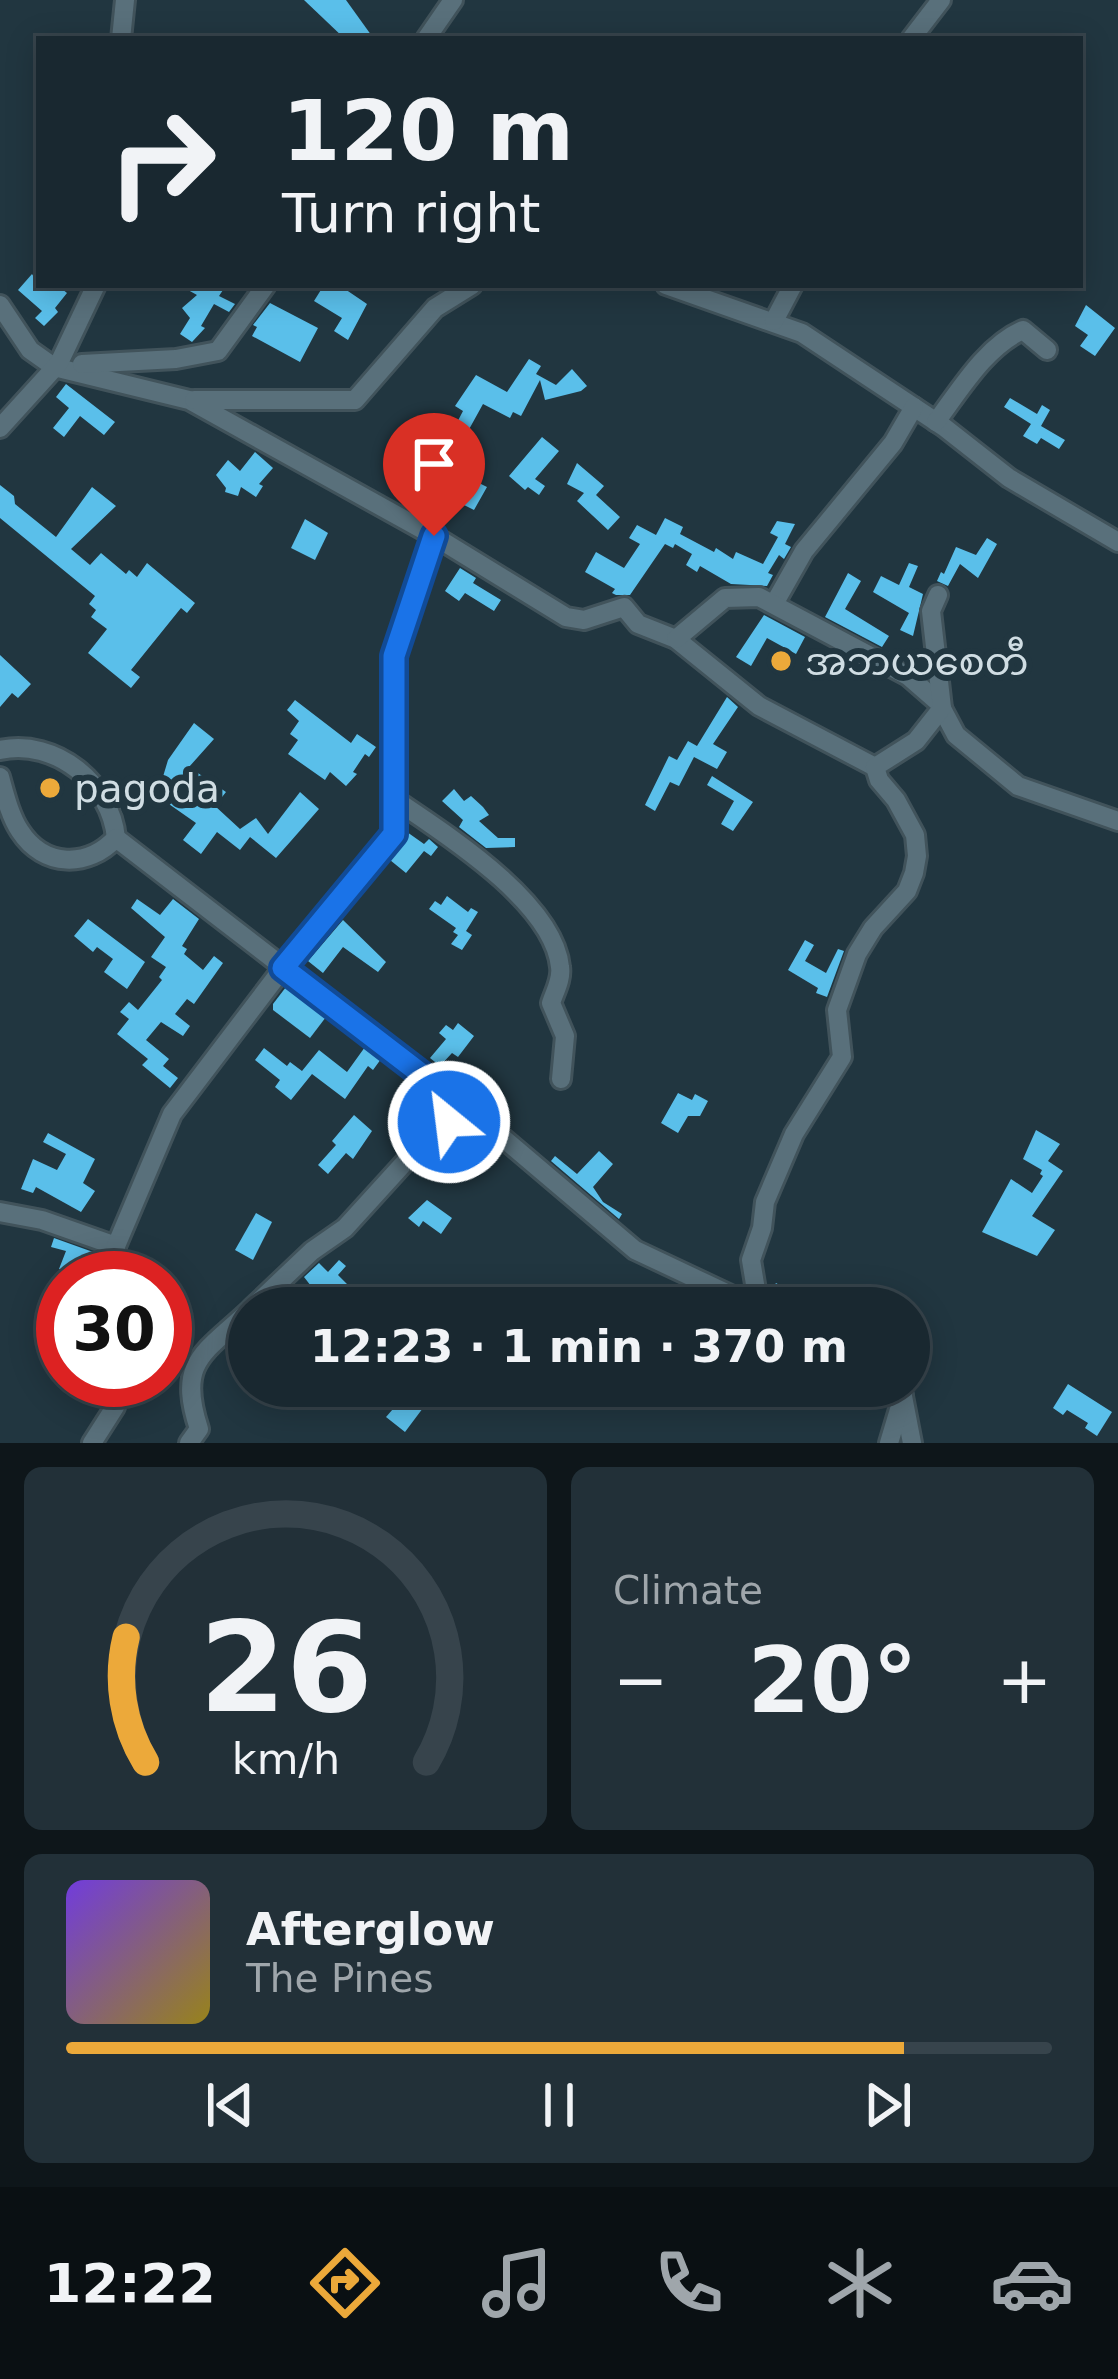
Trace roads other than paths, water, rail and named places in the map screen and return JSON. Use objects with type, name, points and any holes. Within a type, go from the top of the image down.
[{"type":"street","points":[[122,36],[125,0]]},
{"type":"street","points":[[428,36],[453,0]]},
{"type":"street","points":[[913,36],[941,0]]},
{"type":"street","points":[[0,428],[56,365],[94,288]]},
{"type":"street","points":[[56,365],[176,359],[218,351],[264,288]]},
{"type":"street","points":[[189,400],[355,400],[435,308],[467,288]]},
{"type":"street","points":[[676,288],[802,333],[936,422],[1010,478],[1118,542]]},
{"type":"street","points":[[774,321],[792,288]]},
{"type":"street","points":[[0,305],[30,350],[56,365],[189,400],[434,536],[566,617],[584,620],[624,608],[638,624],[676,639],[759,706],[874,767],[915,836],[914,873],[907,891],[873,928],[857,954],[837,1010],[842,1057],[794,1134],[765,1202],[752,1260],[755,1287]]},
{"type":"street","points":[[936,422],[1009,336],[1023,330],[1047,350]]},
{"type":"street","points":[[774,604],[804,551],[892,443],[914,407]]},
{"type":"street","points":[[116,1251],[172,1114],[283,968],[394,834],[394,656],[434,536]]},
{"type":"street","points":[[874,767],[916,741],[942,708],[931,610],[938,595]]},
{"type":"street","points":[[676,639],[725,598],[760,598],[908,676],[942,708],[956,735],[1018,786],[1118,821]]},
{"type":"street","points":[[0,751],[31,749],[78,769],[101,790],[114,815],[116,838],[103,853],[77,862],[46,856],[18,830],[0,777]]},
{"type":"street","points":[[394,800],[480,857],[533,913],[558,952],[562,974],[551,1003],[565,1036],[561,1079]]},
{"type":"street","points":[[116,838],[442,1090],[634,1250],[713,1287]]},
{"type":"street","points":[[274,1287],[345,1228],[405,1162],[436,1142],[449,1122],[442,1090]]},
{"type":"street","points":[[0,1212],[42,1220],[116,1246]]},
{"type":"street","points":[[189,1443],[200,1430],[188,1394],[192,1376],[202,1355],[228,1330]]},
{"type":"street","points":[[92,1443],[115,1407]]},
{"type":"street","points":[[889,1443],[898,1407]]},
{"type":"street","points":[[906,1407],[912,1443]]},
{"type":"place","name":"အဘယစေတီ","points":[[781,661]]},
{"type":"place","name":"pagoda","points":[[50,788]]}]
